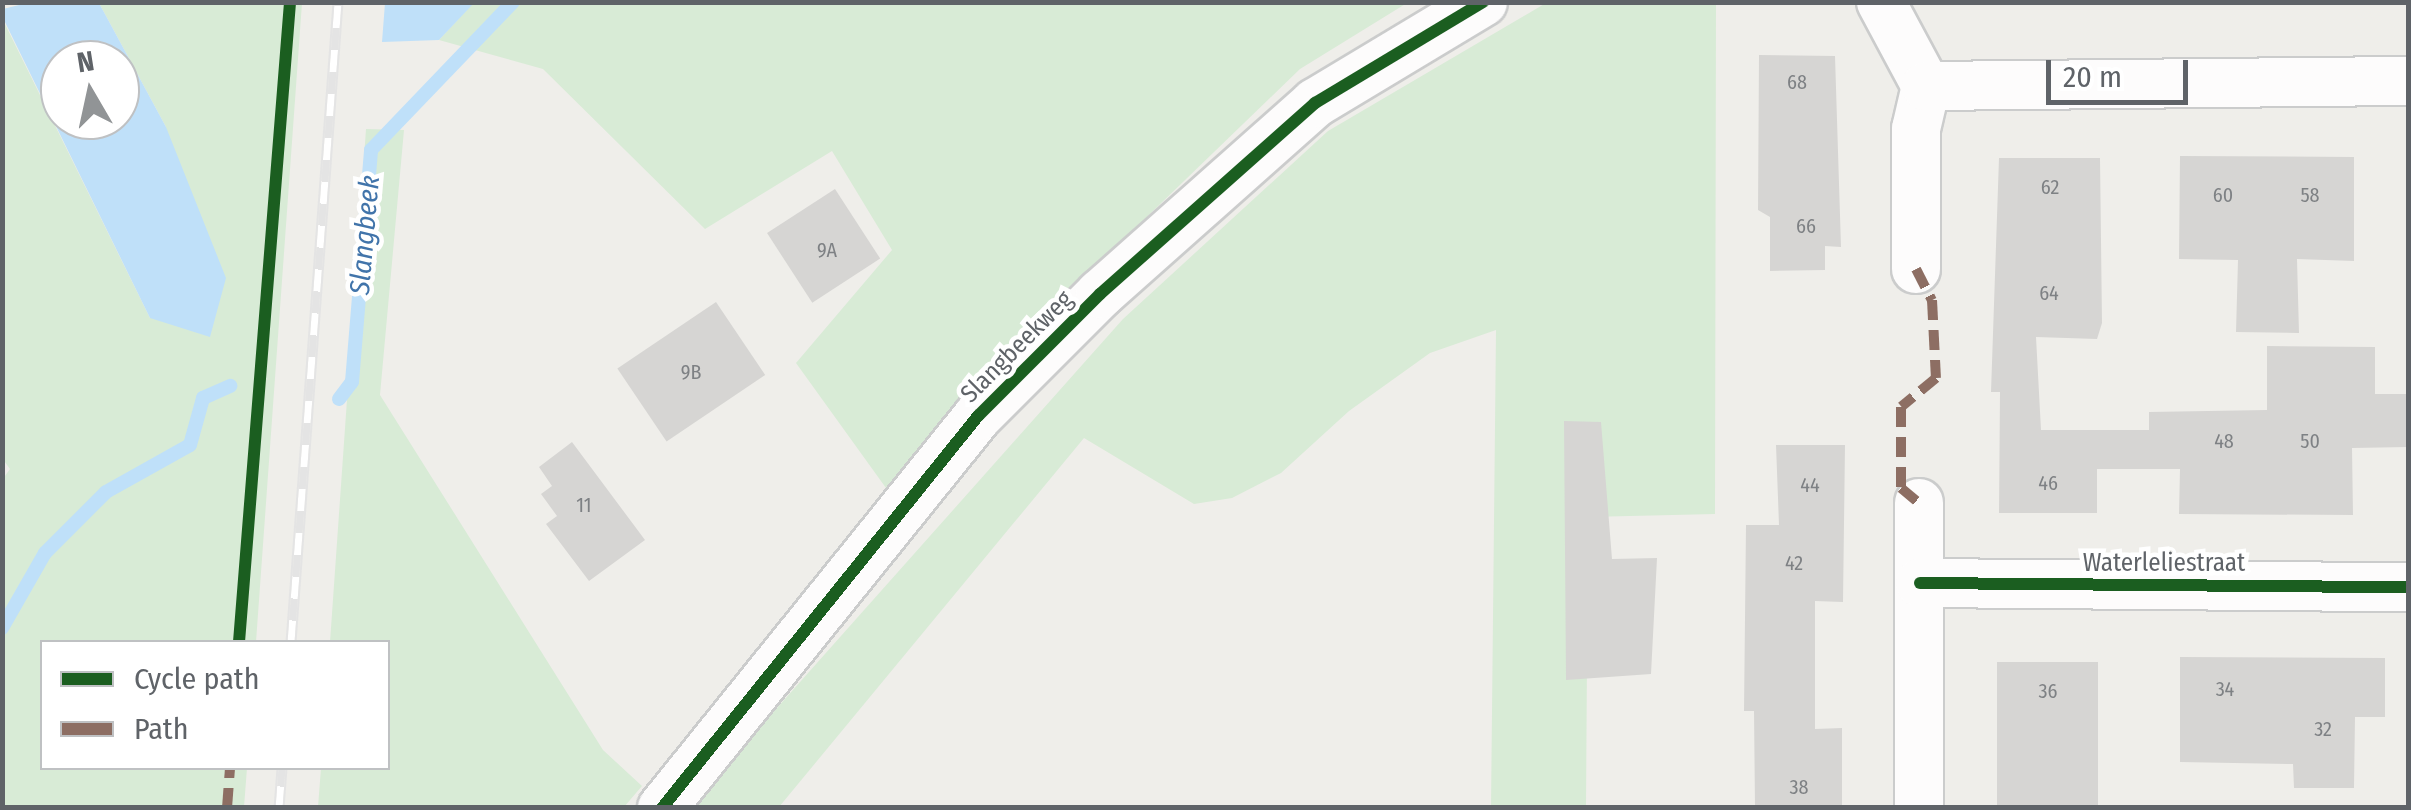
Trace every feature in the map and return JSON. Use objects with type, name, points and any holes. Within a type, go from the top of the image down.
[{"type":"street","name":"Slangbeekweg","points":[[662,808],[978,416],[1100,294],[1315,102],[1483,2]]},
{"type":"street","points":[[1881,2],[1926,86],[1916,129],[1916,269]]},
{"type":"street","points":[[1926,86],[2408,81]]},
{"type":"street","points":[[1919,503],[1919,808]]},
{"type":"street","name":"Waterleliestraat","points":[[1920,583],[2408,587]]},
{"type":"green space","points":[[474,2],[1407,3],[1300,69],[1095,267],[886,488],[796,363],[892,250],[832,151],[705,229],[543,69],[439,40]]},
{"type":"green space","points":[[99,3],[302,3],[256,640],[40,640],[40,770],[247,770],[244,807],[3,807],[2,480],[10,469],[2,458],[2,18],[40,95],[40,140],[62,140],[150,318],[166,127],[140,79],[140,40],[119,40]]},
{"type":"green space","points":[[1546,3],[1716,3],[1715,514],[1588,517],[1586,807],[1491,807],[1496,330],[1430,353],[1349,411],[1281,473],[1232,498],[1194,504],[1084,438],[779,807],[688,808],[1123,319],[1328,131]]},
{"type":"green space","points":[[366,129],[404,130],[380,395],[603,750],[642,786],[624,807],[318,807],[321,770],[390,770],[390,640],[330,640]]},
{"type":"water","points":[[31,2],[99,3],[119,40],[40,40],[40,94],[3,18],[3,9]]},
{"type":"water","points":[[385,2],[474,3],[439,40],[382,42]]},
{"type":"water","points":[[140,79],[166,127],[226,278],[210,337],[150,318],[63,140],[140,140]]},
{"type":"building","points":[[1759,55],[1835,56],[1841,247],[1825,246],[1825,270],[1770,271],[1770,217],[1758,210]]},
{"type":"building","points":[[2180,156],[2354,157],[2354,261],[2297,259],[2299,333],[2236,332],[2238,260],[2179,259]]},
{"type":"building","points":[[1999,158],[2100,158],[2102,323],[2097,339],[2036,337],[2041,430],[2149,430],[2149,412],[2267,410],[2267,346],[2375,347],[2375,394],[2408,394],[2408,447],[2352,448],[2353,515],[2179,514],[2180,469],[2097,469],[2097,513],[1999,513],[2000,392],[1991,392]]},
{"type":"building","points":[[835,189],[880,259],[812,303],[767,233]]},
{"type":"building","points":[[716,302],[765,375],[667,441],[617,369]]},
{"type":"building","points":[[1564,421],[1601,422],[1612,559],[1657,558],[1651,674],[1566,680]]},
{"type":"building","points":[[572,442],[645,540],[589,581],[546,524],[557,516],[541,494],[552,486],[539,467]]},
{"type":"building","points":[[1776,445],[1845,445],[1843,602],[1815,601],[1815,729],[1842,728],[1842,808],[1755,807],[1754,711],[1744,711],[1746,525],[1779,525]]},
{"type":"building","points":[[2180,657],[2385,658],[2385,717],[2355,717],[2354,788],[2294,788],[2293,764],[2180,762]]},
{"type":"building","points":[[1997,662],[2098,662],[2098,808],[1997,808]]},
{"type":"waterway","name":"Slangbeek","points":[[339,399],[352,382],[371,150],[513,2]]},
{"type":"waterway","name":"Slangbeek","points":[[2,628],[45,553],[106,492],[190,445],[203,398],[230,386]]},
{"type":"railway","points":[[291,640],[338,2]]},
{"type":"railway","points":[[279,808],[282,770]]},
{"type":"marked path","points":[[1916,269],[1932,300],[1936,378],[1901,407],[1901,488],[1919,503]]},
{"type":"marked path","points":[[227,808],[230,770]]},
{"type":"cycle path","points":[[239,640],[290,2]]},
{"type":"cycle path","points":[[662,808],[978,416],[1100,294],[1315,103],[1483,2]]},
{"type":"cycle path","points":[[1920,583],[2408,587]]}]
